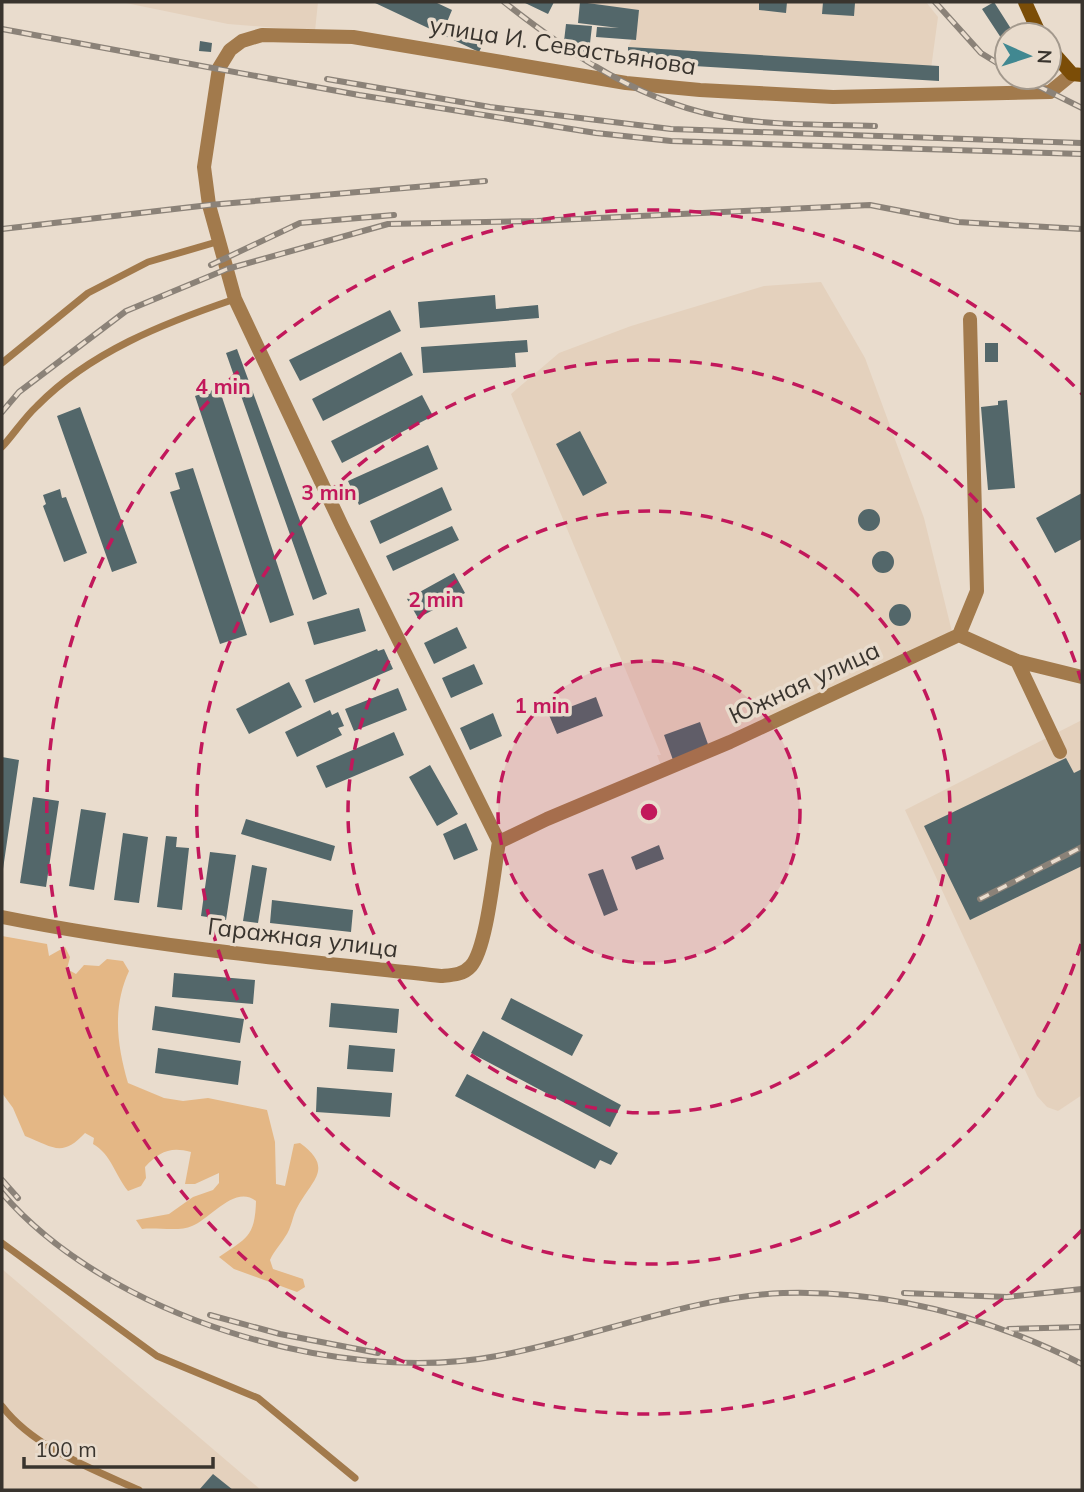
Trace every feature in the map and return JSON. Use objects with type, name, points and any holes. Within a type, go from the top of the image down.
[{"type":"street","points":[[1025,2],[1034,21]]},
{"type":"street","name":"улица И. Севастьянова","points":[[221,241],[209,205],[204,167],[219,68],[230,50],[242,41],[262,35],[353,37],[626,83],[833,97],[1050,92],[1077,74]]},
{"type":"street","points":[[1063,61],[1077,74]]},
{"type":"street","points":[[221,241],[235,299],[342,526],[499,842]]},
{"type":"street","points":[[970,319],[977,591],[959,635],[1017,661],[1082,677]]},
{"type":"street","name":"Южная улица","points":[[499,842],[730,742],[959,635]]},
{"type":"street","points":[[1017,661],[1060,752]]},
{"type":"street","name":"Гаражная улица","points":[[2,917],[68,930],[252,955],[441,976],[461,974],[472,965],[481,946],[499,842]]},
{"type":"lane","points":[[2,363],[88,293],[148,262],[221,241]]},
{"type":"lane","points":[[2,447],[36,406],[110,350],[183,317],[235,299]]},
{"type":"lane","points":[[2,1242],[157,1356],[258,1398],[355,1478]]},
{"type":"lane","points":[[2,1406],[14,1422],[41,1443],[139,1490]]},
{"type":"shaded area","points":[[121,2],[318,2],[315,31],[228,24]]},
{"type":"shaded area","points":[[581,2],[926,2],[938,17],[930,76],[628,47],[636,30],[578,23]]},
{"type":"shaded area","points":[[821,282],[865,358],[924,518],[955,644],[662,768],[657,755],[661,755],[511,394],[559,353],[631,326],[764,286]]},
{"type":"shaded area","points":[[1082,720],[1082,1095],[1058,1111],[1047,1107],[1037,1096],[905,810]]},
{"type":"shaded area","points":[[2,936],[47,944],[49,956],[65,947],[70,957],[67,969],[76,974],[84,965],[99,966],[107,959],[123,961],[129,971],[120,999],[118,1027],[128,1083],[164,1098],[183,1101],[208,1098],[267,1110],[275,1142],[276,1184],[285,1186],[294,1144],[300,1143],[310,1152],[316,1160],[317,1174],[270,1260],[273,1269],[303,1279],[305,1287],[297,1292],[234,1269],[219,1257],[242,1241],[251,1230],[256,1201],[248,1197],[240,1197],[223,1204],[187,1228],[142,1229],[136,1220],[169,1214],[193,1197],[213,1190],[219,1183],[219,1173],[195,1184],[185,1184],[191,1152],[171,1150],[155,1157],[145,1167],[146,1178],[141,1186],[128,1191],[109,1159],[93,1144],[94,1138],[85,1133],[70,1146],[63,1148],[25,1136],[13,1108],[2,1093]]},
{"type":"shaded area","points":[[2,1269],[261,1490],[2,1490]]},
{"type":"building","points":[[373,2],[435,2],[452,10],[447,22],[485,40],[479,52]]},
{"type":"building","points":[[523,2],[554,2],[548,14]]},
{"type":"building","points":[[580,2],[639,10],[636,40],[596,37],[597,27],[619,28],[578,23]]},
{"type":"building","points":[[759,2],[787,2],[786,13],[759,10]]},
{"type":"building","points":[[823,2],[855,3],[854,16],[822,14]]},
{"type":"building","points":[[994,2],[1006,21],[993,21],[993,26],[982,9]]},
{"type":"building","points":[[566,24],[592,26],[589,52],[563,50]]},
{"type":"building","points":[[200,41],[212,43],[211,52],[199,51]]},
{"type":"building","points":[[628,47],[939,66],[939,81],[628,62]]},
{"type":"building","points":[[495,295],[496,309],[538,305],[539,318],[420,328],[418,302]]},
{"type":"building","points":[[390,310],[401,331],[300,381],[289,360]]},
{"type":"building","points":[[527,340],[528,352],[515,353],[516,367],[423,373],[421,347]]},
{"type":"building","points":[[985,343],[998,343],[998,362],[985,362]]},
{"type":"building","points":[[237,349],[327,594],[313,600],[226,353]]},
{"type":"building","points":[[401,352],[413,375],[323,421],[312,399]]},
{"type":"building","points":[[219,388],[294,615],[270,623],[195,396]]},
{"type":"building","points":[[422,395],[433,416],[342,463],[331,441]]},
{"type":"building","points":[[1007,400],[1015,488],[988,490],[981,407],[998,405],[998,401]]},
{"type":"building","points":[[80,407],[137,563],[112,572],[57,416]]},
{"type":"building","points":[[580,431],[607,483],[583,496],[556,444]]},
{"type":"building","points":[[428,445],[438,469],[359,505],[348,481]]},
{"type":"building","points":[[193,468],[247,635],[220,644],[170,492],[180,489],[175,473]]},
{"type":"building","points":[[442,487],[452,510],[380,544],[370,521]]},
{"type":"building","points":[[60,489],[62,498],[66,497],[87,553],[64,562],[43,506],[46,504],[43,495]]},
{"type":"building","points":[[1082,493],[1082,539],[1055,553],[1036,518]]},
{"type":"building","points":[[869,509],[877,512],[880,520],[877,528],[869,531],[861,528],[858,520],[861,512]]},
{"type":"building","points":[[452,526],[459,540],[393,571],[386,556]]},
{"type":"building","points":[[883,551],[891,554],[894,562],[891,570],[883,573],[875,570],[872,562],[875,554]]},
{"type":"building","points":[[454,573],[465,593],[418,618],[407,599]]},
{"type":"building","points":[[900,604],[908,607],[911,615],[908,623],[900,626],[892,623],[889,615],[892,607]]},
{"type":"building","points":[[359,608],[366,631],[314,645],[307,622]]},
{"type":"building","points":[[457,627],[467,648],[434,664],[424,643]]},
{"type":"building","points":[[377,649],[384,649],[393,669],[314,703],[305,680]]},
{"type":"building","points":[[474,664],[483,684],[451,698],[442,678]]},
{"type":"building","points":[[289,682],[302,707],[249,734],[236,709]]},
{"type":"building","points":[[398,688],[407,710],[354,731],[345,709]]},
{"type":"building","points":[[596,697],[603,716],[557,734],[549,715]]},
{"type":"building","points":[[330,710],[332,715],[338,712],[344,726],[338,728],[342,735],[297,757],[285,732]]},
{"type":"building","points":[[493,713],[502,736],[470,750],[460,728]]},
{"type":"building","points":[[700,722],[709,747],[673,760],[664,735]]},
{"type":"building","points":[[394,732],[404,755],[326,788],[316,766]]},
{"type":"building","points":[[2,757],[19,760],[3,869],[2,869]]},
{"type":"building","points":[[1066,758],[1074,773],[1082,769],[1082,866],[970,920],[924,826]]},
{"type":"building","points":[[430,765],[458,814],[437,826],[409,777]]},
{"type":"building","points":[[33,797],[59,801],[46,887],[20,883]]},
{"type":"building","points":[[81,809],[106,813],[94,890],[69,886]]},
{"type":"building","points":[[246,819],[335,846],[331,861],[241,834]]},
{"type":"building","points":[[466,823],[478,850],[454,860],[443,834]]},
{"type":"building","points":[[123,833],[148,837],[139,903],[114,900]]},
{"type":"building","points":[[166,836],[177,837],[176,847],[189,848],[182,910],[157,907]]},
{"type":"building","points":[[659,845],[664,859],[636,870],[631,857]]},
{"type":"building","points":[[210,852],[236,855],[226,920],[201,916]]},
{"type":"building","points":[[252,865],[267,868],[258,923],[243,921]]},
{"type":"building","points":[[603,869],[618,910],[604,916],[588,874]]},
{"type":"building","points":[[272,900],[353,910],[351,932],[270,923]]},
{"type":"building","points":[[174,973],[255,980],[253,1004],[172,997]]},
{"type":"building","points":[[511,998],[583,1035],[572,1056],[501,1019]]},
{"type":"building","points":[[331,1003],[399,1009],[397,1033],[329,1027]]},
{"type":"building","points":[[155,1006],[244,1019],[240,1043],[152,1030]]},
{"type":"building","points":[[483,1031],[621,1105],[610,1127],[471,1053]]},
{"type":"building","points":[[349,1045],[395,1049],[393,1072],[347,1069]]},
{"type":"building","points":[[158,1048],[241,1061],[238,1085],[155,1073]]},
{"type":"building","points":[[467,1074],[618,1153],[611,1165],[600,1160],[595,1169],[455,1096]]},
{"type":"building","points":[[317,1087],[392,1093],[390,1117],[316,1112]]},
{"type":"building","points":[[213,1474],[233,1490],[199,1490]]},
{"type":"railway","points":[[504,2],[582,58],[610,75],[668,102],[748,121],[875,126]]},
{"type":"railway","points":[[935,2],[981,53],[993,60]]},
{"type":"railway","points":[[2,29],[359,95],[596,133],[671,141],[1082,154]]},
{"type":"railway","points":[[327,79],[490,107],[671,129],[1082,143]]},
{"type":"railway","points":[[1048,91],[1082,108]]},
{"type":"railway","points":[[2,229],[209,205],[485,181]]},
{"type":"railway","points":[[2,412],[19,392],[126,311],[227,269],[388,224],[537,221],[870,205],[958,222],[1082,229]]},
{"type":"railway","points":[[211,265],[300,223],[394,215]]},
{"type":"railway","points":[[980,899],[1082,847]]},
{"type":"railway","points":[[2,1180],[18,1198]]},
{"type":"railway","points":[[2,1193],[47,1237],[102,1275],[164,1307],[230,1332],[299,1350],[368,1361],[435,1363],[497,1356],[713,1302],[783,1293],[822,1293],[899,1302],[974,1320],[1047,1347],[1082,1364]]},
{"type":"railway","points":[[904,1293],[1007,1297],[1082,1289]]},
{"type":"railway","points":[[210,1315],[280,1334],[378,1353]]},
{"type":"railway","points":[[1009,1329],[1082,1327]]}]
